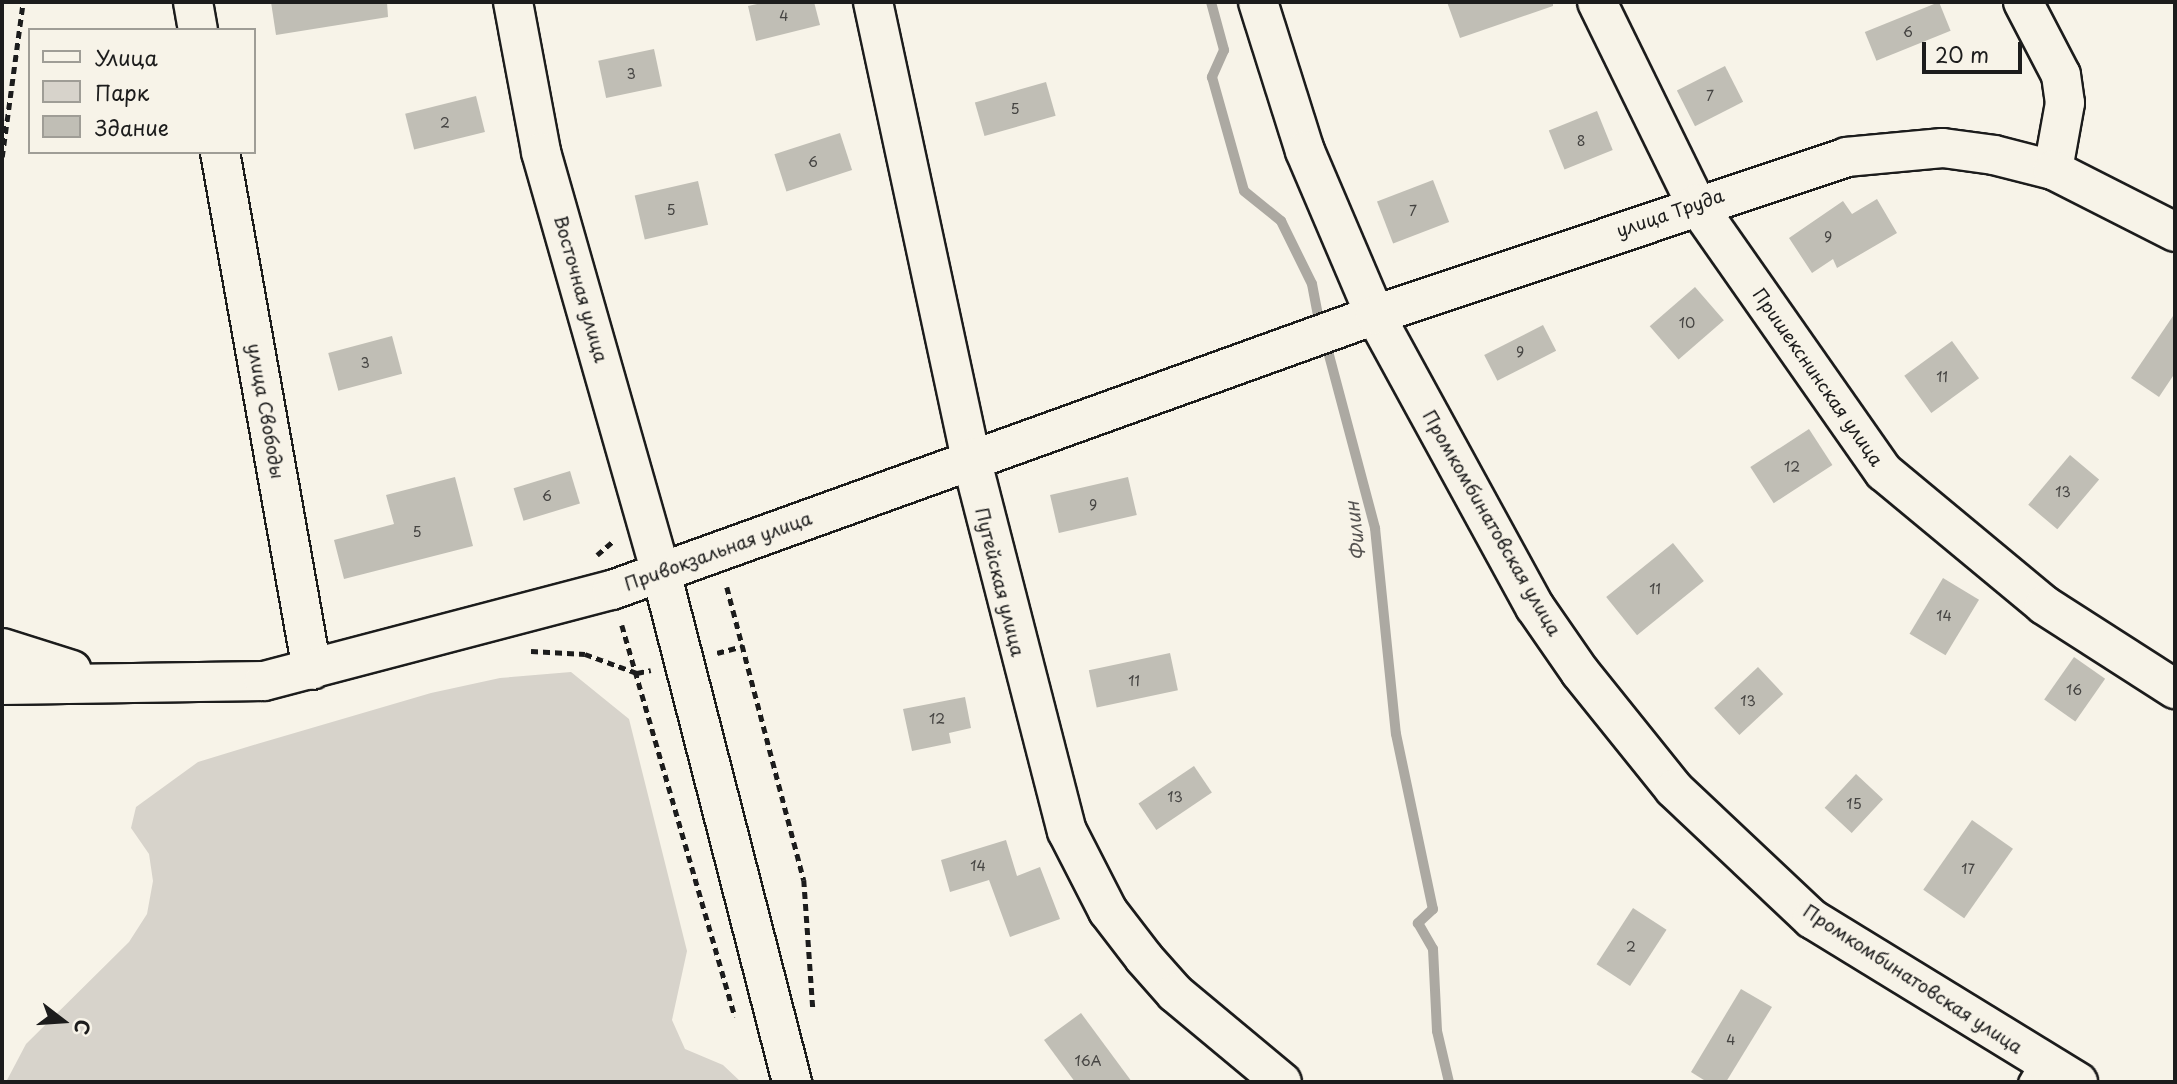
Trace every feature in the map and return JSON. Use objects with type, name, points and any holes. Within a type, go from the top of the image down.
[{"type":"street","points":[[193,2],[198,28]]},
{"type":"street","name":"Восточная улица","points":[[513,2],[541,152],[661,572],[792,1082]]},
{"type":"street","name":"Путейская улица","points":[[873,2],[971,458],[1046,763],[1085,872],[1108,911],[1175,993],[1282,1082]]},
{"type":"street","name":"Промкомбинатовская улица","points":[[1258,2],[1305,151],[1375,315],[1535,607],[1674,789],[1812,919],[2034,1071],[2078,1082]]},
{"type":"street","name":"Пришекснинская улица","points":[[1597,2],[1696,204],[1884,472],[2044,606],[2175,689]]},
{"type":"street","points":[[2023,2],[2062,85],[2063,136],[2053,170]]},
{"type":"street","name":"улица Труда","points":[[1298,344],[1696,204],[1833,160],[1898,150],[1969,151],[2053,170],[2175,232]]},
{"type":"street","name":"улица Свободы","points":[[220,154],[312,670]]},
{"type":"street","name":"Привокзальная улица","points":[[2,685],[217,685],[312,670],[661,572],[971,458],[1298,344]]},
{"type":"street","points":[[2,648],[121,684]]},
{"type":"path","points":[[2,157],[23,2]]},
{"type":"path","points":[[735,612],[804,880],[814,1019]]},
{"type":"path","points":[[628,645],[738,1030]]},
{"type":"green space","points":[[571,672],[629,719],[687,951],[672,1020],[685,1049],[723,1065],[741,1082],[6,1082],[26,1044],[129,942],[147,914],[153,881],[149,854],[131,828],[136,807],[198,762],[431,693],[500,678]]},
{"type":"building","points":[[271,2],[387,2],[388,17],[276,35]]},
{"type":"building","points":[[766,2],[814,2],[820,25],[756,41],[748,6]]},
{"type":"building","points":[[1447,2],[1553,2],[1553,6],[1460,38]]},
{"type":"building","points":[[1939,2],[1951,31],[1876,61],[1865,32]]},
{"type":"building","points":[[654,49],[662,86],[606,98],[598,61]]},
{"type":"building","points":[[1725,66],[1743,102],[1695,126],[1677,91]]},
{"type":"building","points":[[1046,82],[1056,116],[985,136],[975,102]]},
{"type":"building","points":[[476,96],[485,132],[414,150],[405,114]]},
{"type":"building","points":[[1597,111],[1613,150],[1565,169],[1549,130]]},
{"type":"building","points":[[840,133],[852,170],[786,191],[774,154]]},
{"type":"building","points":[[1433,180],[1449,222],[1393,244],[1377,202]]},
{"type":"building","points":[[698,181],[708,225],[645,239],[635,196]]},
{"type":"building","points":[[1877,199],[1897,233],[1837,268],[1833,259],[1812,273],[1789,238],[1843,201],[1852,214]]},
{"type":"building","points":[[1695,287],[1724,320],[1679,360],[1650,326]]},
{"type":"building","points":[[2175,313],[2175,373],[2159,397],[2131,378]]},
{"type":"building","points":[[1543,325],[1556,351],[1497,381],[1484,355]]},
{"type":"building","points":[[392,336],[402,374],[338,391],[328,353]]},
{"type":"building","points":[[1952,341],[1979,378],[1931,413],[1904,376]]},
{"type":"building","points":[[1809,429],[1832,465],[1774,503],[1750,467]]},
{"type":"building","points":[[2070,455],[2099,479],[2057,529],[2028,505]]},
{"type":"building","points":[[570,471],[580,504],[524,521],[514,488]]},
{"type":"building","points":[[455,477],[473,546],[344,579],[334,540],[394,524],[386,495]]},
{"type":"building","points":[[1128,477],[1137,515],[1059,533],[1050,495]]},
{"type":"building","points":[[1673,543],[1704,581],[1637,635],[1606,597]]},
{"type":"building","points":[[1943,578],[1979,600],[1946,655],[1910,634]]},
{"type":"building","points":[[1170,653],[1178,690],[1097,707],[1089,670]]},
{"type":"building","points":[[2074,657],[2105,679],[2075,721],[2044,700]]},
{"type":"building","points":[[1758,667],[1783,694],[1739,735],[1714,708]]},
{"type":"building","points":[[965,697],[971,728],[949,733],[951,743],[912,751],[903,709]]},
{"type":"building","points":[[1194,766],[1212,793],[1156,830],[1138,803]]},
{"type":"building","points":[[1856,774],[1883,799],[1852,833],[1825,808]]},
{"type":"building","points":[[1972,820],[2013,849],[1964,918],[1923,890]]},
{"type":"building","points":[[1006,840],[1017,876],[1040,867],[1060,919],[1010,937],[989,880],[950,892],[941,860]]},
{"type":"building","points":[[1633,908],[1667,930],[1630,986],[1597,964]]},
{"type":"building","points":[[1741,989],[1772,1007],[1726,1082],[1707,1082],[1691,1072]]},
{"type":"building","points":[[1081,1013],[1132,1082],[1075,1082],[1044,1040]]},
{"type":"waterway","name":"Филин","points":[[1211,2],[1224,50],[1212,77],[1244,191],[1281,221],[1312,284],[1320,326]]},
{"type":"waterway","name":"Филин","points":[[1325,340],[1375,528],[1396,734],[1433,909],[1418,923],[1433,949],[1437,1031],[1449,1082]]}]
